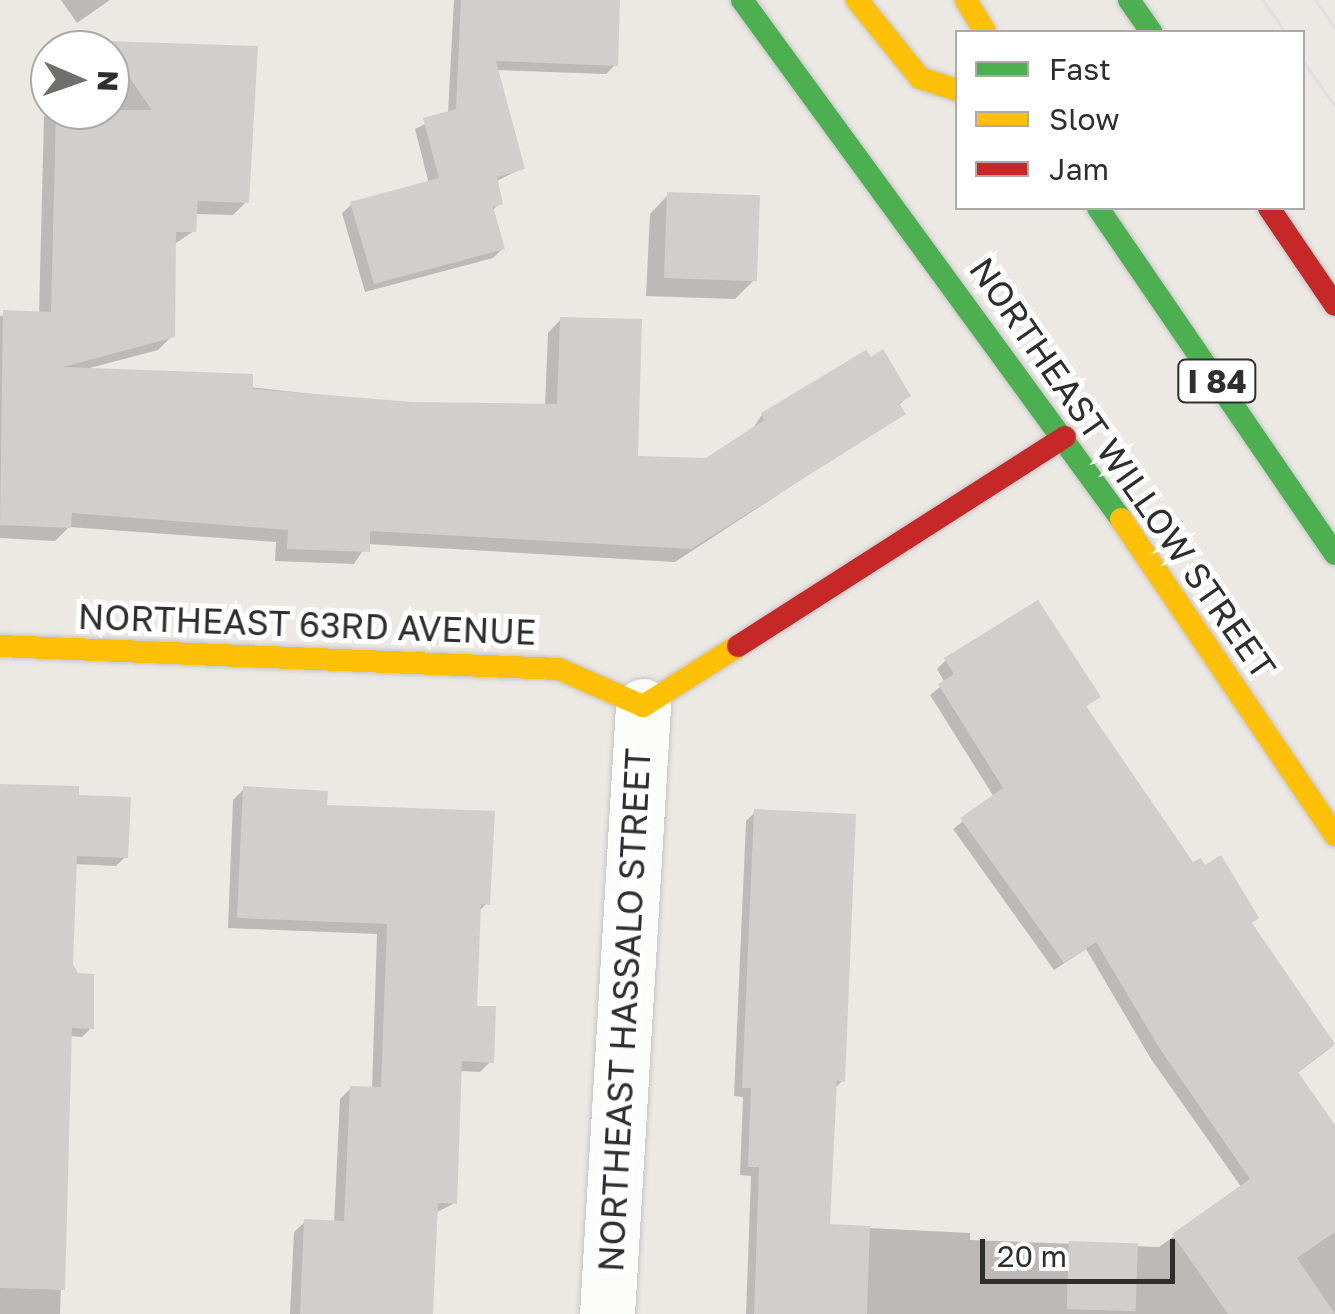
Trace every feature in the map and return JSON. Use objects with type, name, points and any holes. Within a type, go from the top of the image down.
[{"type":"main road","name":"NORTHEAST WILLOW STREET","points":[[742,0],[1065,436],[1335,835]]},
{"type":"main road","points":[[857,0],[920,78],[955,89]]},
{"type":"main road","points":[[966,0],[984,30]]},
{"type":"main road","points":[[1129,0],[1150,30]]},
{"type":"main road","name":"I 84","points":[[1099,210],[1335,554]]},
{"type":"main road","points":[[1270,210],[1335,305]]},
{"type":"main road","points":[[643,706],[1065,436]]},
{"type":"main road","name":"NORTHEAST 63RD AVENUE","points":[[0,646],[558,669],[643,706]]},
{"type":"street","name":"NORTHEAST HASSALO STREET","points":[[607,1314],[643,706]]},
{"type":"building","points":[[461,0],[620,0],[618,66],[496,61],[525,169],[497,177],[503,204],[493,207],[505,249],[374,284],[350,202],[439,178],[423,118],[456,109]]},
{"type":"building","points":[[130,42],[258,46],[249,203],[198,201],[196,232],[176,232],[175,337],[63,367],[253,374],[253,389],[412,402],[557,404],[560,317],[642,319],[638,456],[706,458],[764,420],[761,413],[866,350],[871,357],[883,349],[911,396],[899,403],[906,414],[691,549],[370,531],[370,552],[287,549],[288,530],[72,513],[71,528],[0,525],[3,310],[51,312],[56,130],[130,130],[130,110],[152,110],[130,78]]},
{"type":"building","points":[[667,192],[760,195],[757,281],[664,278]]},
{"type":"building","points":[[1038,600],[1101,697],[1086,706],[1193,862],[1201,858],[1205,865],[1221,855],[1259,918],[1252,923],[1335,1044],[1298,1072],[1335,1125],[1335,1232],[1297,1258],[1335,1314],[1228,1314],[1172,1234],[1250,1179],[1160,1049],[1096,942],[1064,963],[960,818],[1003,788],[938,684],[954,674],[944,658]]},
{"type":"building","points":[[0,784],[79,786],[79,795],[131,797],[128,858],[77,856],[73,964],[78,973],[94,974],[94,1029],[72,1028],[65,1290],[0,1288]]},
{"type":"building","points":[[243,786],[328,791],[327,805],[495,811],[490,905],[481,904],[477,1006],[496,1006],[494,1063],[462,1061],[457,1204],[438,1203],[433,1314],[300,1314],[304,1219],[344,1221],[350,1086],[381,1087],[387,924],[237,918]]},
{"type":"building","points":[[754,809],[856,814],[845,1082],[837,1081],[830,1224],[870,1226],[867,1314],[754,1314],[759,1167],[748,1167],[751,1088],[742,1088]]},
{"type":"building","points":[[1069,1241],[1138,1243],[1136,1311],[1067,1309]]},
{"type":"tram line","points":[[1263,0],[1284,30]]},
{"type":"tram line","points":[[1316,0],[1335,28]]},
{"type":"tram line","points":[[1305,63],[1335,106]]},
{"type":"traffic: fast","points":[[742,0],[1121,519]]},
{"type":"traffic: fast","points":[[1129,0],[1150,30]]},
{"type":"traffic: fast","points":[[1099,210],[1335,554]]},
{"type":"traffic: slow","points":[[857,0],[920,78],[955,89]]},
{"type":"traffic: slow","points":[[966,0],[984,30]]},
{"type":"traffic: slow","points":[[1121,519],[1335,835]]},
{"type":"traffic: slow","points":[[0,646],[559,669],[643,706],[738,646]]},
{"type":"traffic: jam","points":[[1270,210],[1335,305]]},
{"type":"traffic: jam","points":[[738,646],[1065,437]]}]
